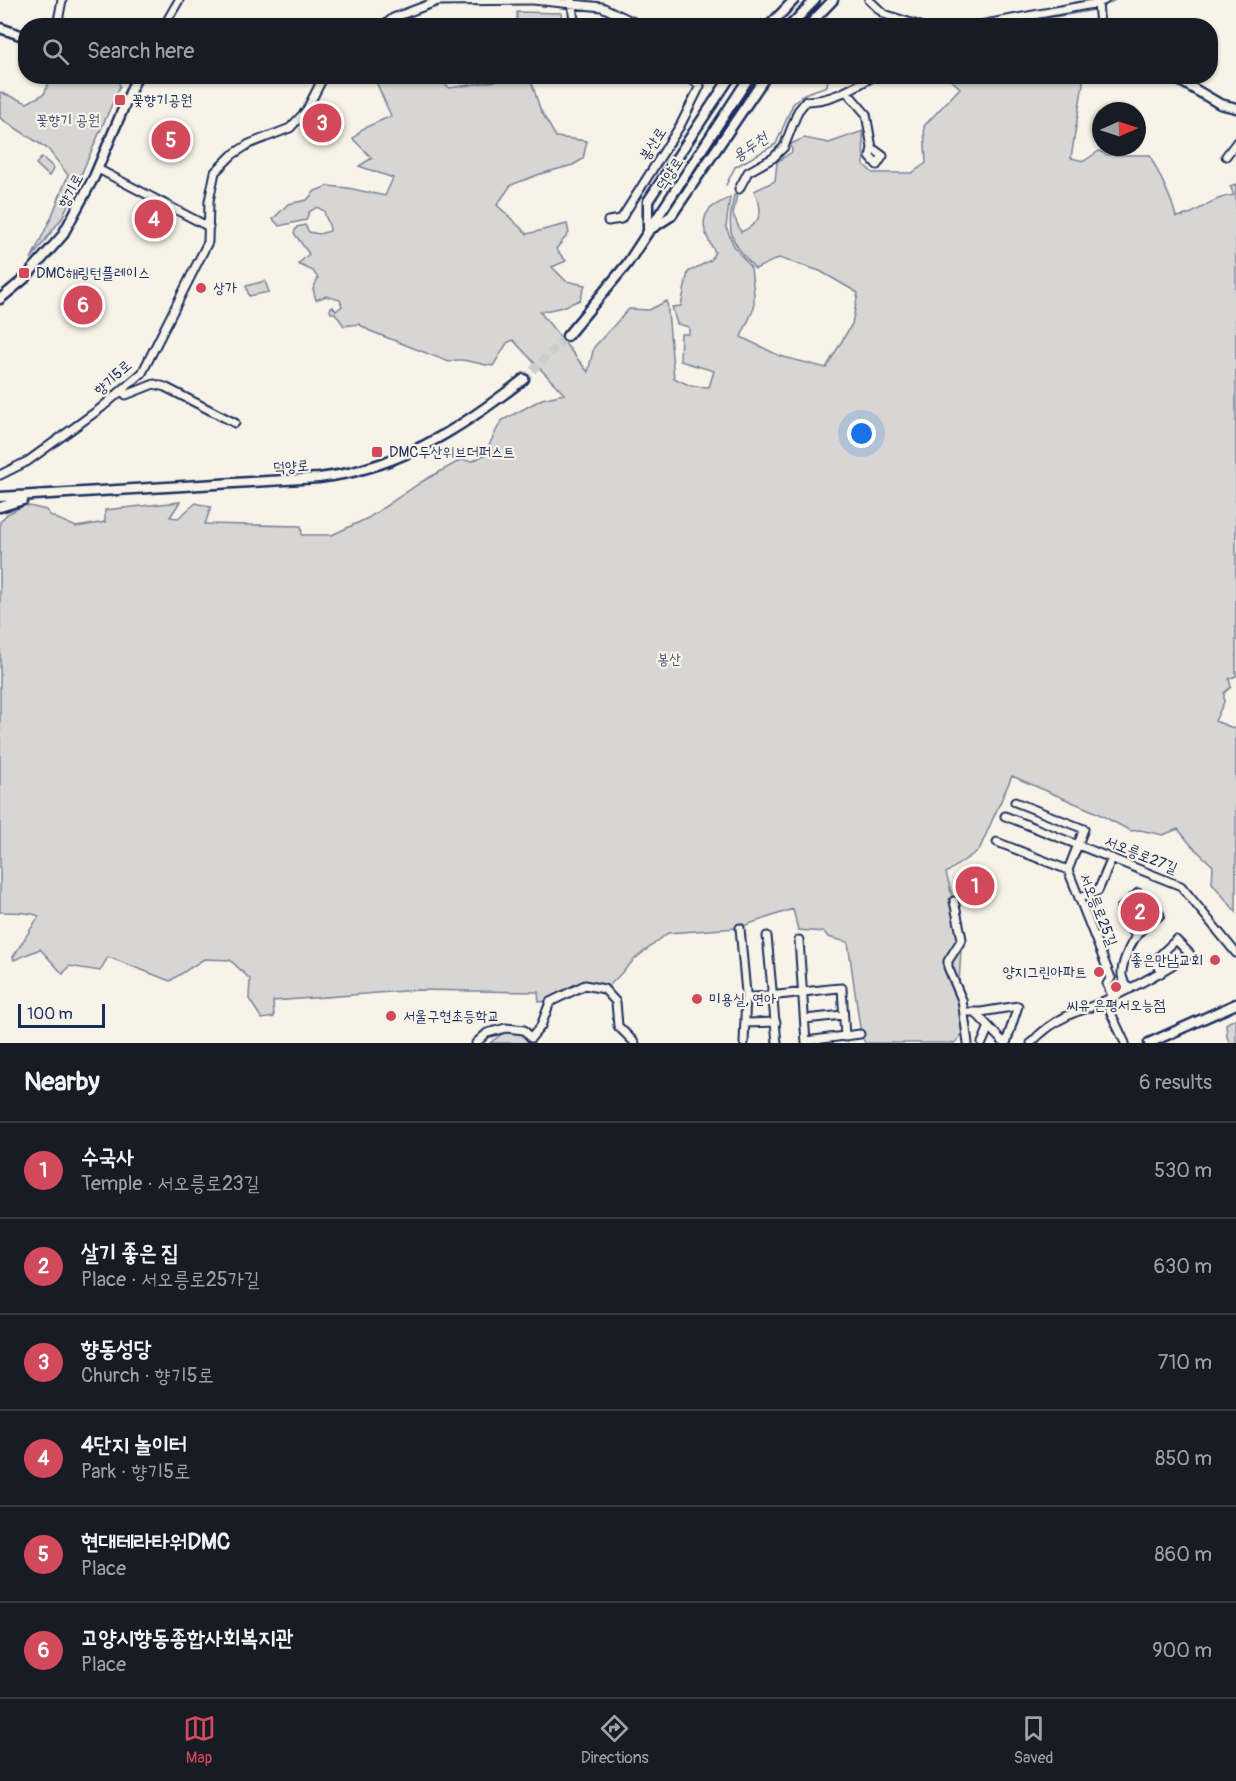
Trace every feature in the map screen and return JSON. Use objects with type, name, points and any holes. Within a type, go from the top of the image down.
[{"type":"main road","points":[[777,18],[794,0]]},
{"type":"main road","points":[[797,18],[814,0]]},
{"type":"main road","points":[[815,18],[832,0]]},
{"type":"main road","points":[[0,28],[18,34]]},
{"type":"main road","name":"향기로","points":[[0,299],[24,279],[62,236],[98,169],[133,84]]},
{"type":"main road","points":[[722,84],[723,89]]},
{"type":"main road","points":[[648,231],[648,201],[726,84]]},
{"type":"main road","name":"덕양로","points":[[567,336],[627,264],[745,84]]},
{"type":"main road","points":[[648,231],[671,216],[761,84]]},
{"type":"main road","points":[[757,91],[765,84]]},
{"type":"main road","points":[[1186,84],[1220,104],[1236,108]]},
{"type":"main road","name":"덕양로","points":[[0,497],[319,478],[360,470],[403,455],[448,433],[483,411],[524,379]]},
{"type":"main road","name":"덕양로","points":[[0,507],[36,496]]},
{"type":"main road","points":[[1149,1043],[1236,1004]]},
{"type":"street","points":[[59,18],[62,0]]},
{"type":"street","points":[[169,18],[179,0]]},
{"type":"street","points":[[393,18],[438,1],[532,0],[571,2],[602,7],[625,18]]},
{"type":"street","points":[[869,0],[884,14],[896,18]]},
{"type":"street","points":[[571,2],[574,18]]},
{"type":"street","points":[[1017,18],[1102,2],[1099,18]]},
{"type":"street","name":"향기5로","points":[[0,475],[28,460],[111,399],[124,392],[142,373],[208,242],[209,201],[215,172],[232,154],[249,144],[290,128],[306,111],[320,84]]},
{"type":"street","name":"봉산로","points":[[608,221],[621,219],[680,126],[700,86],[698,84]]},
{"type":"street","points":[[740,189],[748,172],[773,158],[784,147],[798,111],[806,101],[817,101],[847,92],[860,84]]},
{"type":"street","points":[[847,92],[866,114],[872,148]]},
{"type":"street","points":[[1226,156],[1236,143]]},
{"type":"street","points":[[98,169],[209,227]]},
{"type":"street","points":[[124,392],[154,384],[165,387],[235,423]]},
{"type":"street","points":[[1015,802],[1083,829],[1068,870]]},
{"type":"street","name":"서오릉로27길","points":[[1005,816],[1181,886],[1236,952]]},
{"type":"street","name":"서오릉로25길","points":[[997,842],[1068,870],[1111,978],[1107,984],[1112,996],[1109,1009],[1125,1043]]},
{"type":"street","points":[[1079,898],[1098,891],[1112,858]]},
{"type":"street","points":[[1130,989],[1121,974],[1132,942],[1136,937],[1140,931],[1160,915],[1138,893],[1121,908],[1136,937]]},
{"type":"street","points":[[954,901],[962,939],[948,961],[948,967],[962,1000],[968,1043]]},
{"type":"street","points":[[740,928],[746,997],[744,1043]]},
{"type":"street","points":[[767,936],[777,1043]]},
{"type":"street","points":[[799,940],[806,1042],[860,1034]]},
{"type":"street","points":[[1032,1043],[1038,1036],[1068,1015],[1130,989],[1161,973],[1190,954],[1176,940],[1157,958],[1157,965],[1161,973]]},
{"type":"street","points":[[476,1043],[487,1033],[506,1028],[524,1030],[531,1038],[541,1026],[550,1002],[585,985],[604,989],[616,1002],[618,1026],[635,1043]]},
{"type":"street","points":[[746,997],[842,988],[845,1037]]},
{"type":"street","points":[[964,1012],[1018,1006],[1005,1043],[988,1029],[975,1012]]},
{"type":"street","points":[[805,1018],[843,1015]]},
{"type":"street","points":[[745,1023],[776,1022]]},
{"type":"street","points":[[982,1043],[988,1029]]},
{"type":"green space","points":[[517,12],[561,13],[561,18],[517,18]]},
{"type":"green space","name":"꽃향기 공원","points":[[48,84],[119,84],[120,86],[62,218],[31,259],[68,175],[48,149],[0,118],[0,92],[27,103],[44,94]]},
{"type":"green space","name":"봉산","points":[[377,84],[444,84],[450,88],[476,84],[532,84],[540,109],[556,137],[587,141],[583,159],[573,165],[511,185],[497,205],[527,234],[567,224],[569,233],[556,249],[566,261],[552,267],[566,281],[585,285],[580,300],[563,307],[540,312],[588,372],[594,347],[629,309],[649,310],[667,301],[674,378],[691,386],[709,387],[714,371],[680,361],[681,334],[689,334],[689,327],[677,324],[672,307],[681,306],[688,272],[711,260],[715,252],[704,226],[706,215],[709,210],[730,197],[726,227],[734,246],[751,268],[754,294],[754,308],[741,337],[780,356],[826,368],[852,324],[858,293],[820,271],[779,258],[755,269],[732,236],[730,219],[734,195],[737,194],[733,214],[741,232],[754,224],[760,215],[754,191],[775,181],[777,162],[792,152],[791,144],[804,138],[829,143],[863,131],[864,165],[873,173],[912,173],[926,163],[924,126],[960,88],[956,84],[1083,84],[1071,158],[1084,161],[1092,156],[1150,155],[1168,193],[1176,217],[1191,213],[1217,199],[1234,195],[1230,186],[1236,184],[1236,676],[1229,679],[1231,687],[1224,693],[1224,702],[1215,721],[1236,729],[1236,912],[1212,883],[1213,866],[1178,829],[1163,835],[1140,830],[1131,831],[1093,811],[1012,776],[979,850],[946,873],[962,932],[958,1001],[962,1034],[955,1043],[865,1043],[861,1035],[848,942],[828,937],[824,932],[798,930],[793,909],[737,928],[668,933],[636,958],[607,988],[583,983],[547,1001],[539,1002],[538,992],[417,990],[273,1001],[274,1017],[262,1019],[249,999],[250,979],[230,960],[204,959],[170,981],[108,957],[100,971],[69,966],[63,974],[40,949],[14,960],[13,957],[39,916],[0,912],[0,522],[7,514],[25,505],[46,510],[51,516],[76,527],[105,522],[105,510],[180,502],[170,517],[178,518],[196,503],[211,507],[205,524],[301,526],[302,535],[332,535],[368,518],[423,481],[461,460],[473,461],[484,455],[501,421],[542,399],[564,394],[513,340],[507,343],[493,366],[465,360],[449,362],[370,331],[359,324],[344,326],[335,313],[330,311],[331,307],[336,311],[342,306],[340,300],[326,296],[316,300],[313,289],[318,278],[313,271],[298,264],[309,254],[294,233],[297,227],[305,225],[309,232],[319,234],[330,231],[324,211],[317,207],[309,212],[306,220],[279,226],[273,219],[288,204],[307,200],[315,191],[328,186],[385,196],[393,178],[359,166],[372,158],[353,139],[362,129],[391,116]]},
{"type":"green space","points":[[42,157],[54,168],[49,176],[36,164]]},
{"type":"green space","points":[[265,281],[269,292],[249,296],[246,286]]},
{"type":"green space","points":[[1236,1018],[1236,1043],[1230,1043],[1226,1024]]},
{"type":"green space","points":[[506,1031],[526,1035],[534,1043],[490,1043]]},
{"type":"waterway","name":"용두천","points":[[1102,7],[1115,0]]},
{"type":"waterway","name":"용두천","points":[[1048,18],[1095,10]]},
{"type":"waterway","name":"용두천","points":[[726,185],[735,167],[776,144],[793,104],[804,94],[827,84]]},
{"type":"tunnel","points":[[524,379],[567,336]]},
{"type":"place","name":"꽃향기공원","points":[[120,100]]},
{"type":"place","name":"향동성당","points":[[322,123]]},
{"type":"place","name":"현대테라타워DMC","points":[[171,140]]},
{"type":"place","name":"4단지 놀이터","points":[[154,219]]},
{"type":"place","name":"DMC해링턴플레이스","points":[[24,273]]},
{"type":"place","name":"상가","points":[[201,288]]},
{"type":"place","name":"고양시향동종합사회복지관","points":[[83,305]]},
{"type":"place","name":"DMC두산위브더퍼스트","points":[[377,452]]},
{"type":"place","name":"수국사","points":[[975,886]]},
{"type":"place","name":"살기 좋은 집","points":[[1140,912]]},
{"type":"place","name":"좋은만남교회","points":[[1215,960]]},
{"type":"place","name":"양지그린아파트","points":[[1099,972]]},
{"type":"place","name":"씨유 은평서오능점","points":[[1116,987]]},
{"type":"place","name":"미용실, 연아","points":[[697,999]]},
{"type":"place","name":"서울구현초등학교","points":[[391,1016]]}]
